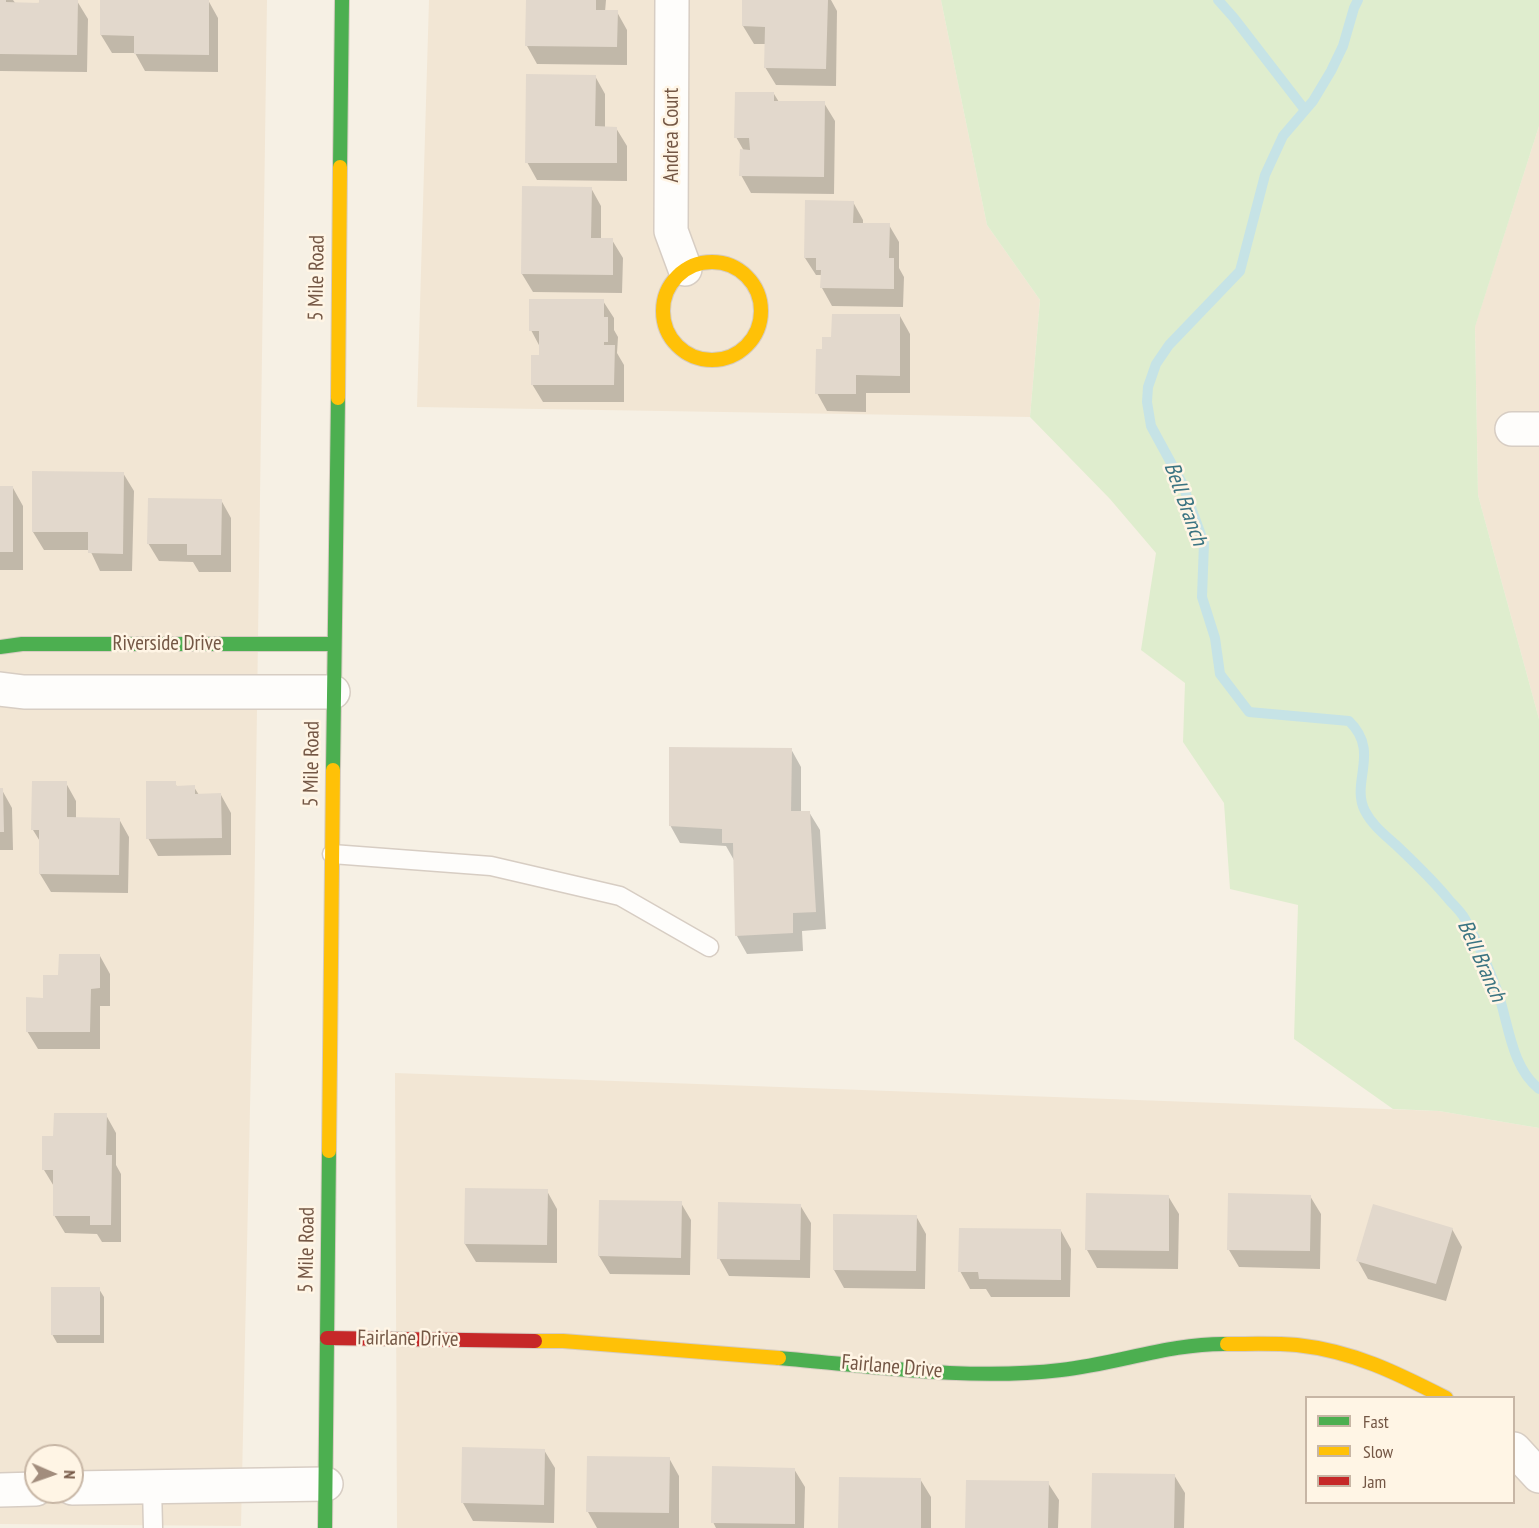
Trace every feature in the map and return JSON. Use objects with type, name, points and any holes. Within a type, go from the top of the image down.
[{"type":"street","name":"5 Mile Road","points":[[326,1528],[342,0]]},
{"type":"street","name":"Andrea Court","points":[[672,0],[672,231],[685,269]]},
{"type":"street","points":[[703,262],[722,262],[740,270],[753,284],[761,302],[760,321],[753,339],[738,353],[720,360],[701,359],[683,352],[669,338],[663,320],[663,300],[671,282],[685,269],[703,262]]},
{"type":"street","name":"Riverside Drive","points":[[0,646],[22,644],[334,644]]},
{"type":"street","points":[[0,689],[24,692],[333,692]]},
{"type":"street","name":"Fairlane Drive","points":[[327,1338],[563,1341],[986,1375],[1062,1370],[1163,1350],[1222,1344],[1297,1345],[1337,1352],[1385,1367],[1442,1396]]},
{"type":"street","points":[[1515,1450],[1539,1476]]},
{"type":"street","points":[[84,1488],[326,1484]]},
{"type":"street","points":[[0,1490],[24,1489]]},
{"type":"lane","points":[[332,854],[492,866],[620,896],[709,947]]},
{"type":"lane","points":[[152,1486],[153,1528]]},
{"type":"shaded area","points":[[0,0],[267,0],[254,922],[241,1526],[0,1524]]},
{"type":"shaded area","points":[[429,0],[941,0],[987,225],[1040,300],[1030,417],[417,407]]},
{"type":"shaded area","points":[[1539,126],[1539,719],[1478,495],[1475,326]]},
{"type":"shaded area","points":[[395,1073],[1439,1111],[1539,1128],[1539,1528],[397,1528]]},
{"type":"green space","points":[[941,0],[1539,0],[1539,126],[1475,327],[1478,495],[1539,719],[1539,1128],[1439,1111],[1393,1109],[1294,1039],[1298,905],[1230,889],[1224,803],[1183,742],[1185,683],[1141,650],[1156,553],[1110,499],[1030,417],[1040,300],[987,225]]},
{"type":"building","points":[[0,0],[39,3],[39,0],[78,0],[77,55],[0,54]]},
{"type":"building","points":[[100,0],[209,0],[209,55],[134,54],[134,36],[100,35]]},
{"type":"building","points":[[526,0],[596,0],[596,10],[618,10],[617,47],[525,46]]},
{"type":"building","points":[[742,0],[828,0],[826,69],[764,68],[765,27],[742,26]]},
{"type":"building","points":[[526,74],[596,75],[595,126],[617,127],[617,163],[525,163]]},
{"type":"building","points":[[735,92],[774,92],[774,101],[825,101],[824,177],[739,176],[740,149],[750,150],[749,138],[734,138]]},
{"type":"building","points":[[522,186],[592,187],[591,238],[613,238],[613,275],[521,274]]},
{"type":"building","points":[[805,200],[854,201],[853,223],[890,223],[889,258],[894,258],[894,289],[820,288],[821,270],[816,270],[816,258],[804,258]]},
{"type":"building","points":[[529,299],[604,299],[604,317],[608,317],[608,342],[604,342],[604,345],[615,345],[614,385],[531,385],[531,355],[539,355],[539,331],[529,331]]},
{"type":"building","points":[[832,314],[900,314],[900,376],[856,375],[856,394],[815,394],[816,349],[822,349],[822,337],[831,337]]},
{"type":"building","points":[[32,471],[124,472],[123,554],[88,553],[88,532],[32,532]]},
{"type":"building","points":[[0,486],[13,486],[13,552],[0,552]]},
{"type":"building","points":[[148,498],[222,499],[221,555],[187,555],[187,544],[147,544]]},
{"type":"building","points":[[669,747],[792,748],[791,811],[810,811],[816,912],[793,913],[793,933],[735,936],[733,843],[722,843],[722,829],[669,826]]},
{"type":"building","points":[[32,781],[67,781],[67,817],[120,818],[119,875],[39,874],[39,830],[31,830]]},
{"type":"building","points":[[146,781],[176,781],[176,786],[195,785],[195,794],[221,793],[222,838],[146,839]]},
{"type":"building","points":[[0,788],[3,788],[4,832],[0,832]]},
{"type":"building","points":[[59,954],[100,954],[100,988],[91,989],[90,1032],[26,1032],[26,997],[43,998],[43,975],[58,975]]},
{"type":"building","points":[[54,1113],[107,1113],[106,1155],[112,1155],[111,1225],[90,1225],[90,1216],[53,1216],[53,1170],[42,1170],[42,1136],[53,1136]]},
{"type":"building","points":[[465,1188],[548,1189],[547,1245],[464,1244]]},
{"type":"building","points":[[1086,1193],[1169,1195],[1169,1251],[1085,1250]]},
{"type":"building","points":[[1228,1193],[1311,1195],[1310,1251],[1227,1250]]},
{"type":"building","points":[[599,1200],[682,1201],[681,1258],[598,1256]]},
{"type":"building","points":[[718,1202],[801,1204],[800,1260],[717,1259]]},
{"type":"building","points":[[1373,1204],[1453,1228],[1436,1284],[1356,1261]]},
{"type":"building","points":[[833,1214],[917,1215],[916,1271],[833,1270]]},
{"type":"building","points":[[959,1228],[1061,1229],[1061,1280],[979,1279],[978,1272],[958,1272]]},
{"type":"building","points":[[51,1287],[100,1287],[100,1335],[51,1335]]},
{"type":"building","points":[[462,1447],[545,1449],[544,1505],[461,1503]]},
{"type":"building","points":[[587,1456],[670,1457],[669,1513],[586,1512]]},
{"type":"building","points":[[712,1466],[795,1468],[795,1524],[711,1523]]},
{"type":"building","points":[[1092,1473],[1175,1474],[1174,1528],[1091,1528]]},
{"type":"building","points":[[839,1477],[921,1478],[921,1528],[838,1528]]},
{"type":"building","points":[[966,1480],[1049,1481],[1048,1528],[965,1528]]},
{"type":"waterway","points":[[1218,0],[1305,110]]},
{"type":"waterway","name":"Bell Branch","points":[[1358,0],[1343,46],[1331,71],[1313,101],[1283,136],[1265,175],[1240,271],[1169,345],[1156,364],[1148,387],[1147,402],[1151,426],[1182,483],[1204,543],[1202,597],[1215,638],[1220,674],[1249,712],[1349,721],[1363,744],[1361,800],[1365,811],[1375,825],[1424,872],[1463,916],[1497,990],[1516,1056],[1529,1079],[1539,1089]]},
{"type":"traffic: fast","points":[[340,167],[342,0]]},
{"type":"traffic: fast","points":[[333,770],[338,398]]},
{"type":"traffic: fast","points":[[0,647],[22,644],[334,644]]},
{"type":"traffic: fast","points":[[325,1528],[329,1151]]},
{"type":"traffic: fast","points":[[779,1358],[920,1371],[1026,1373],[1082,1367],[1185,1347],[1227,1344]]},
{"type":"traffic: slow","points":[[338,398],[340,167]]},
{"type":"traffic: slow","points":[[712,262],[731,265],[747,276],[758,292],[761,311],[758,330],[747,346],[731,357],[712,360],[693,357],[677,346],[666,330],[663,311],[666,292],[677,276],[693,265],[712,262]]},
{"type":"traffic: slow","points":[[329,1151],[333,770]]},
{"type":"traffic: slow","points":[[535,1341],[563,1341],[779,1358]]},
{"type":"traffic: slow","points":[[1227,1344],[1297,1345],[1337,1352],[1374,1364],[1442,1396]]},
{"type":"traffic: jam","points":[[327,1338],[535,1341]]}]
